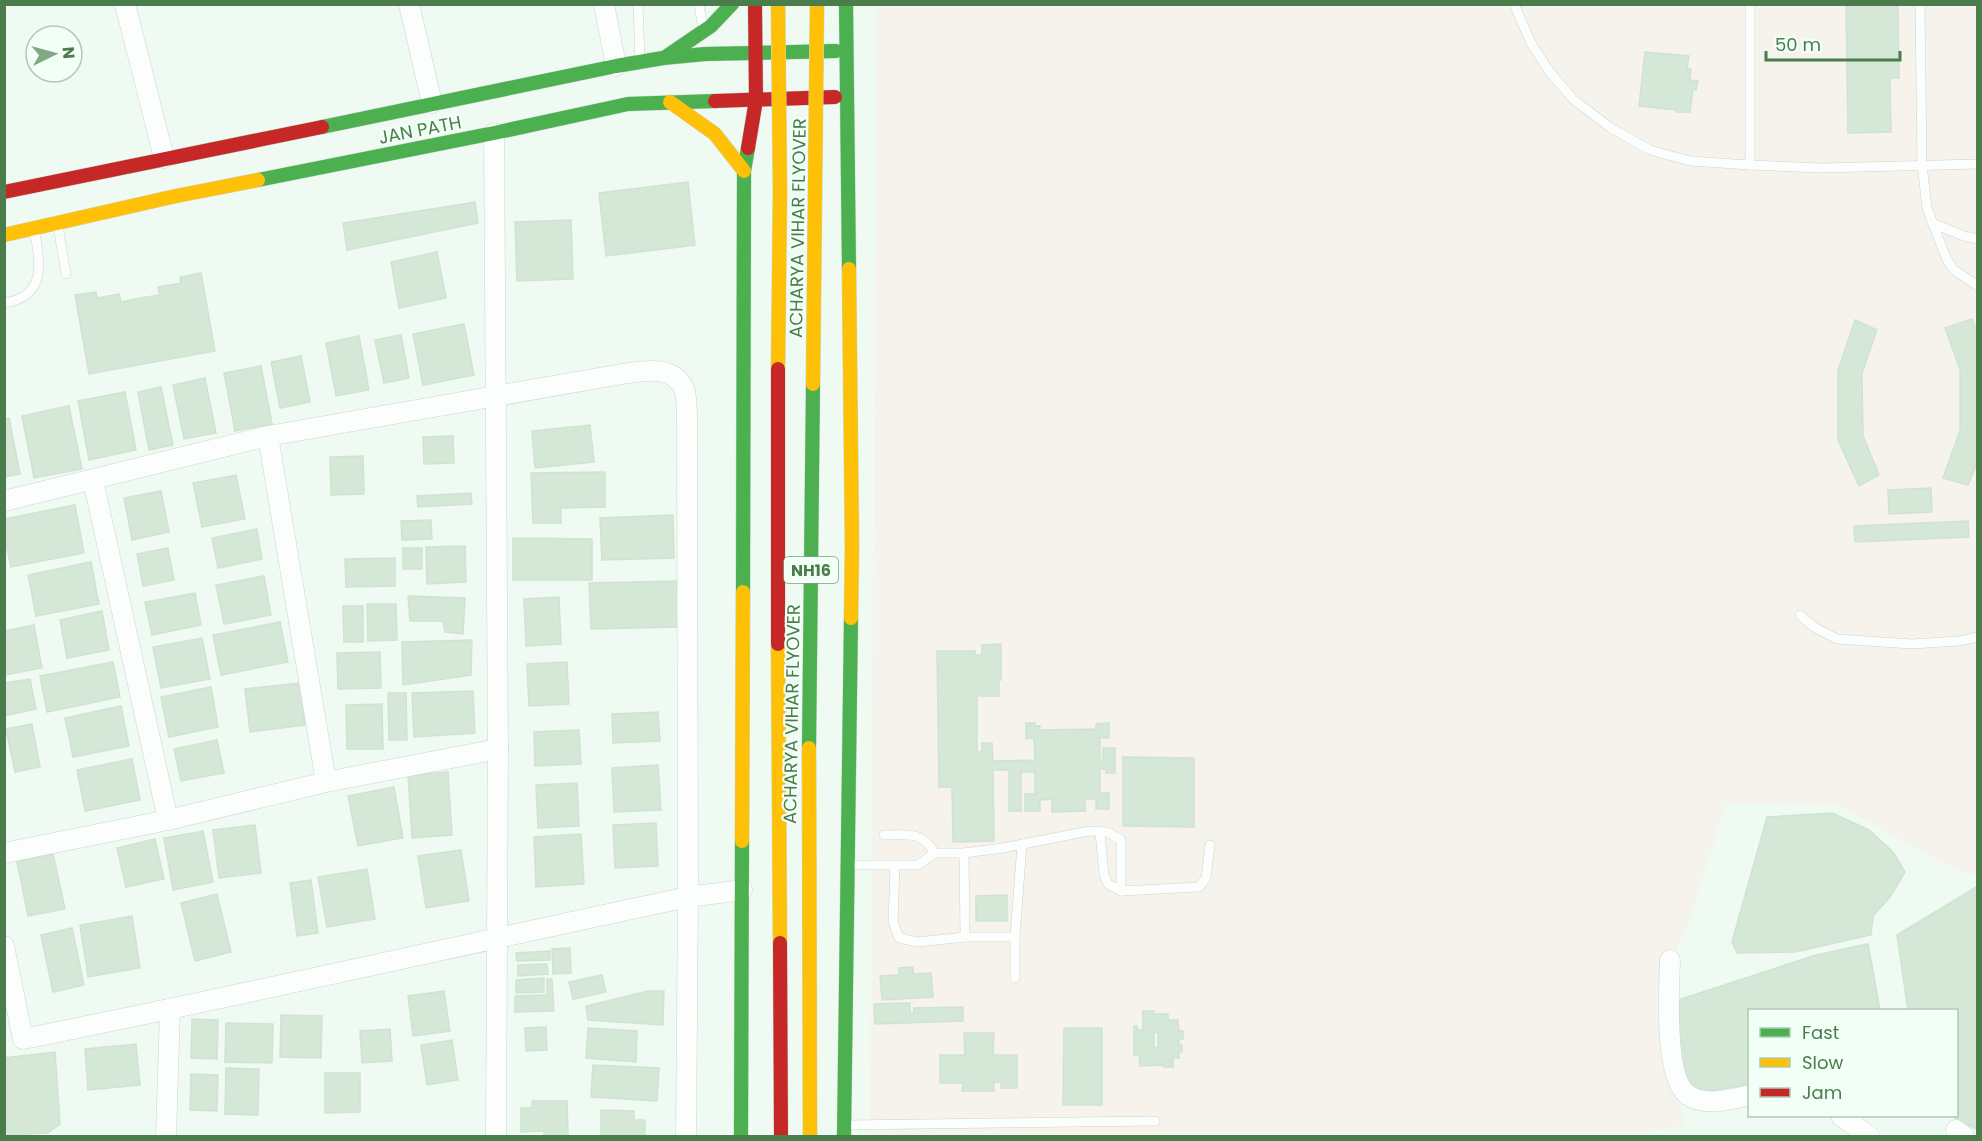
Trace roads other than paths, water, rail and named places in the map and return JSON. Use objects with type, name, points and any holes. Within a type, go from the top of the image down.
[{"type":"main road","points":[[663,58],[703,31],[732,4]]},
{"type":"main road","points":[[741,1137],[744,171],[756,100],[755,4]]},
{"type":"main road","name":"ACHARYA VIHAR FLYOVER","points":[[778,4],[780,192],[777,420],[781,1137]]},
{"type":"main road","name":"ACHARYA VIHAR FLYOVER","points":[[810,1137],[808,845],[817,4]]},
{"type":"main road","points":[[844,1131],[852,546],[846,4]]},
{"type":"main road","name":"JAN PATH","points":[[4,192],[432,103],[663,58],[705,54],[846,51]]},
{"type":"main road","name":"JAN PATH","points":[[4,235],[176,196],[628,104],[848,97]]},
{"type":"main road","points":[[670,102],[715,134],[744,171]]},
{"type":"street","points":[[125,4],[164,158]]},
{"type":"street","points":[[409,4],[432,103]]},
{"type":"street","points":[[604,4],[616,66]]},
{"type":"street","points":[[494,133],[498,749],[496,1137]]},
{"type":"street","points":[[4,501],[268,436],[622,374],[662,370],[675,376],[684,389],[687,413],[686,1137]]},
{"type":"street","points":[[268,436],[326,782]]},
{"type":"street","points":[[93,480],[168,820]]},
{"type":"street","points":[[4,853],[168,820],[326,782],[498,749]]},
{"type":"street","points":[[4,946],[14,1040],[170,1010],[688,897],[742,890]]},
{"type":"street","points":[[1670,960],[1669,1020],[1672,1058],[1678,1082],[1684,1093],[1701,1101],[1717,1102],[1748,1095]]},
{"type":"street","points":[[166,1137],[170,1010]]},
{"type":"street","points":[[1842,1117],[1869,1137]]},
{"type":"lane","points":[[638,4],[640,62]]},
{"type":"lane","points":[[699,4],[703,31]]},
{"type":"lane","points":[[1515,4],[1531,43],[1549,71],[1574,100],[1611,128],[1650,150],[1690,161],[1750,165],[1821,168],[1977,164]]},
{"type":"lane","points":[[1750,4],[1750,165]]},
{"type":"lane","points":[[1920,4],[1922,164],[1927,208],[1940,246],[1950,265],[1977,286]]},
{"type":"lane","points":[[58,223],[66,274]]},
{"type":"lane","points":[[1932,223],[1977,239]]},
{"type":"lane","points":[[4,303],[22,297],[36,284],[40,269],[34,229]]},
{"type":"lane","points":[[1800,615],[1814,627],[1837,639],[1912,644],[1959,641],[1977,637]]},
{"type":"lane","points":[[847,865],[918,865],[935,853],[964,853],[1089,831],[1107,832],[1121,840],[1121,891]]},
{"type":"lane","points":[[1100,832],[1104,875],[1108,884],[1121,891],[1199,887],[1206,878],[1210,845]]},
{"type":"lane","points":[[884,835],[913,835],[923,838],[935,853]]},
{"type":"lane","points":[[1016,978],[1015,937],[1022,844]]},
{"type":"lane","points":[[964,853],[965,937]]},
{"type":"lane","points":[[895,865],[893,921],[899,938],[918,942],[965,937],[1015,937]]},
{"type":"lane","points":[[844,1131],[1155,1121]]}]
